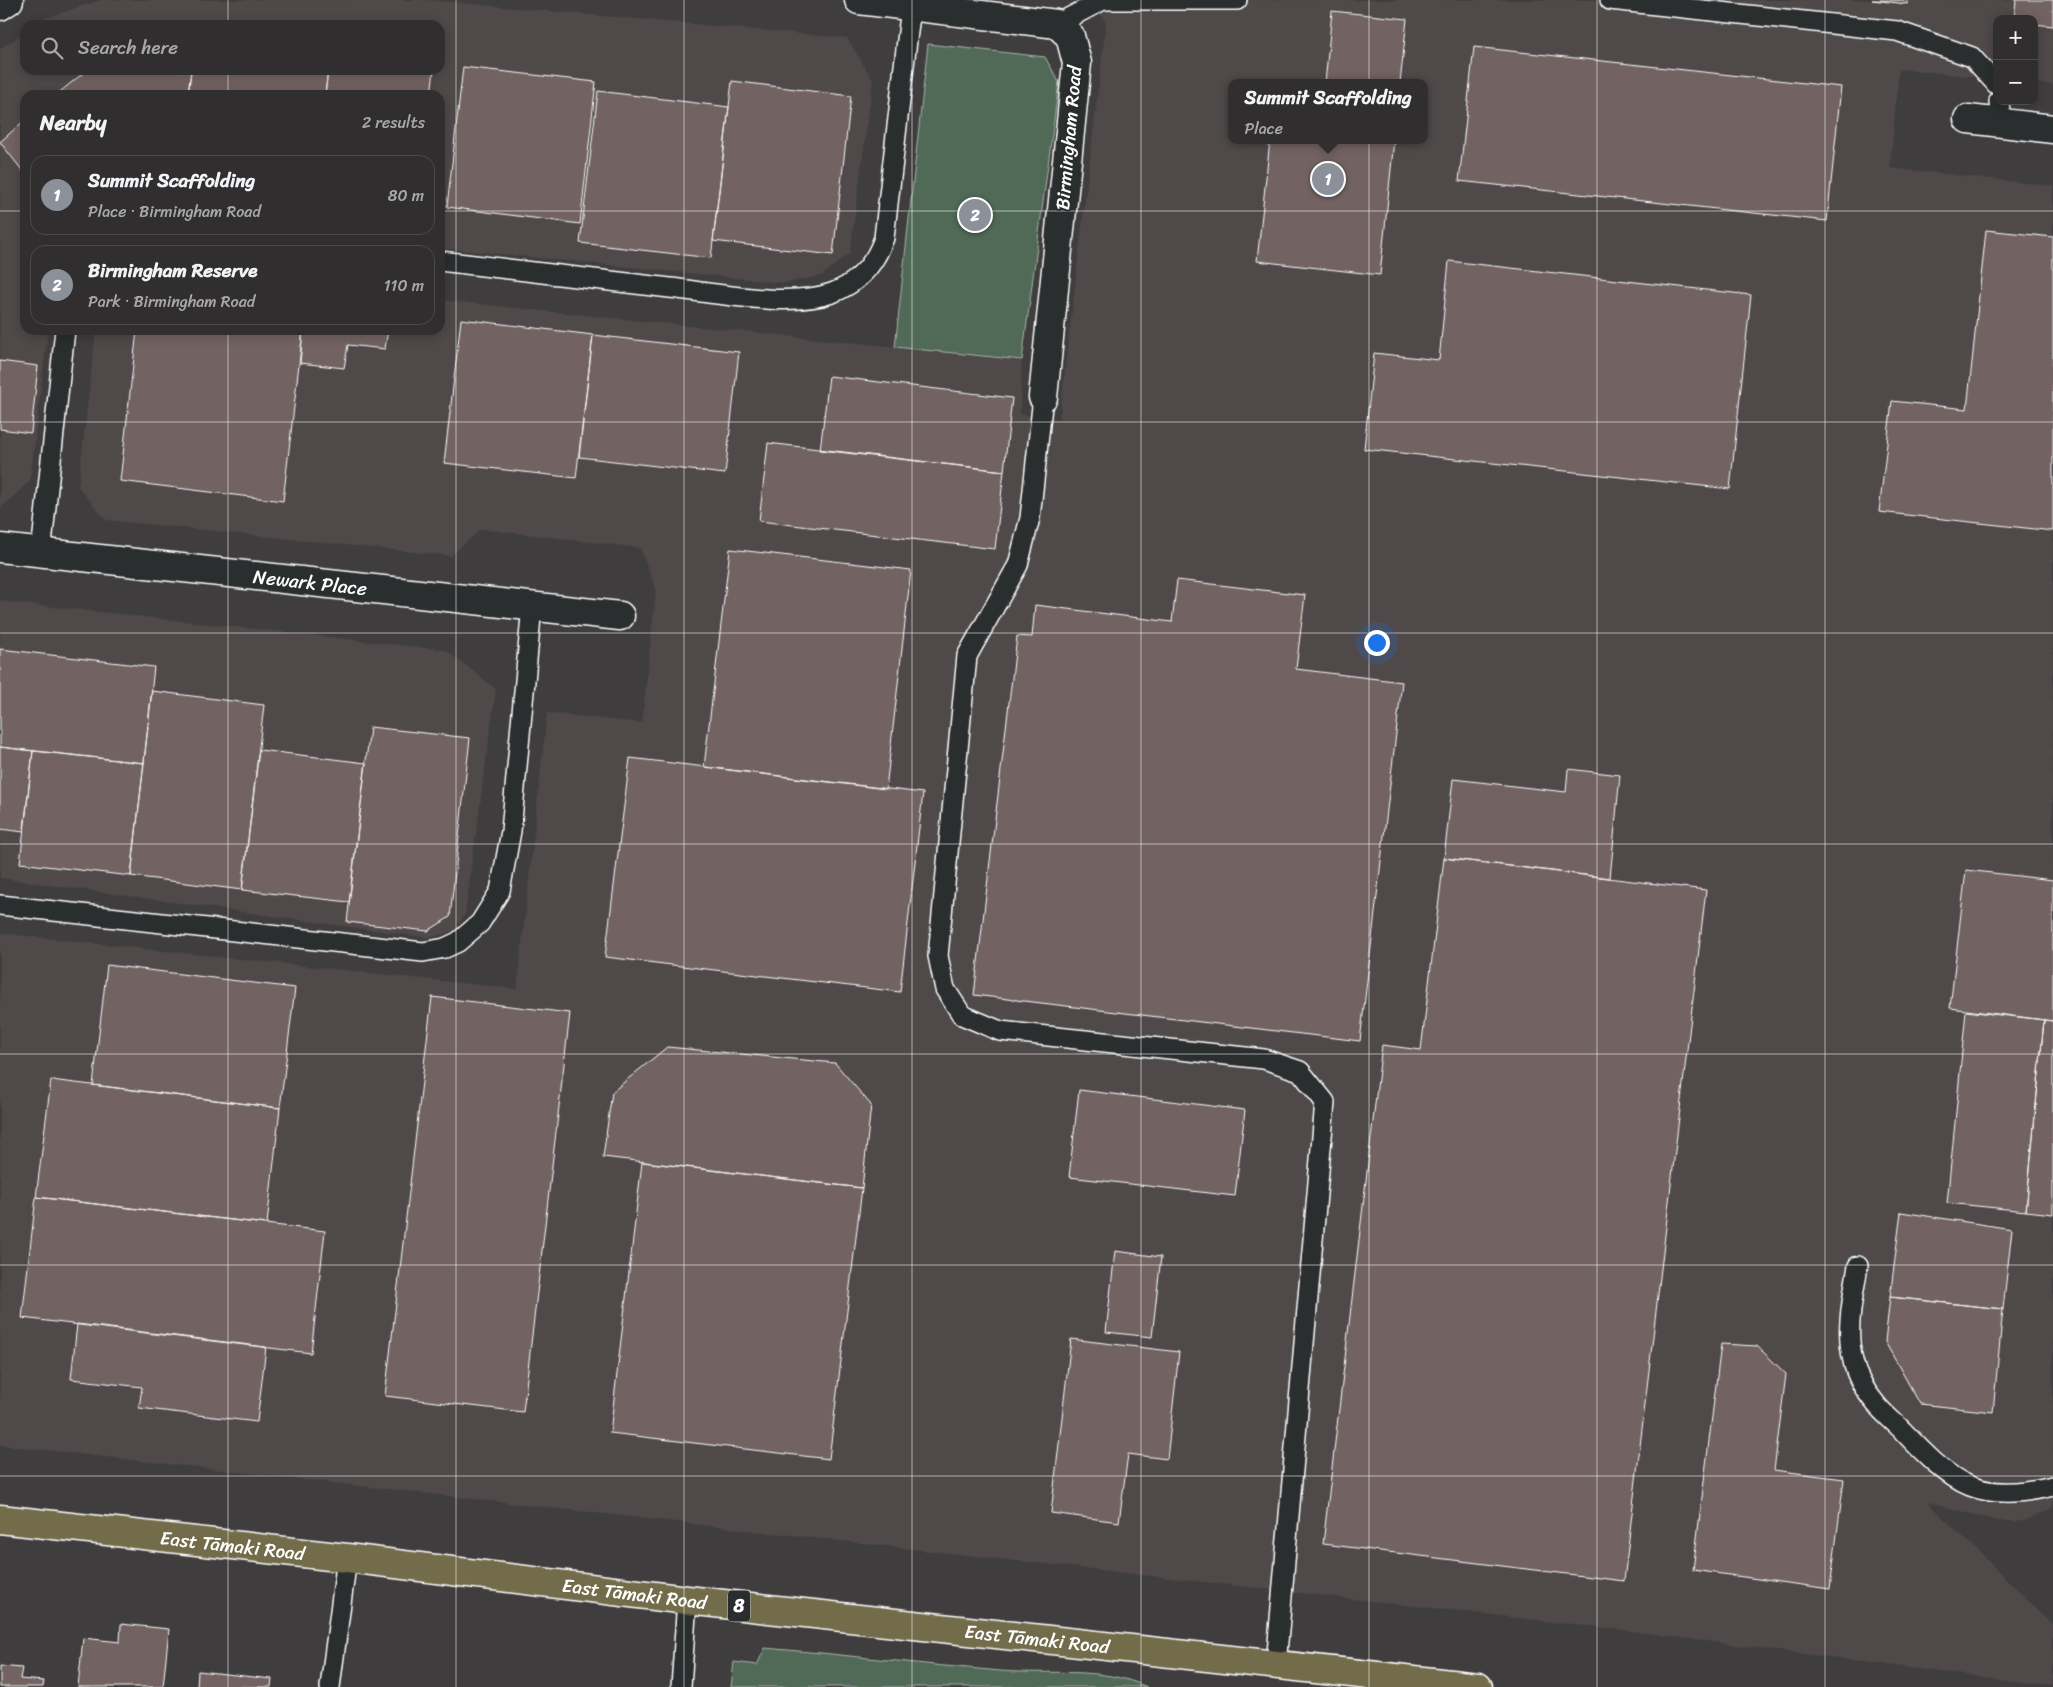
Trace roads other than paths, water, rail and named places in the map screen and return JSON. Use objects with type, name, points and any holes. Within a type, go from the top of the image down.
[{"type":"main road","name":"East Tāmaki Road","points":[[0,1519],[348,1558],[687,1600],[1478,1687]]},
{"type":"street","points":[[0,6],[9,0]]},
{"type":"street","points":[[860,0],[1057,24]]},
{"type":"street","name":"Birmingham Road","points":[[1043,397],[1077,62],[1070,36],[1057,24]]},
{"type":"street","points":[[1968,119],[2000,112],[2053,129]]},
{"type":"street","name":"Newark Place","points":[[0,548],[620,616]]},
{"type":"lane","points":[[1057,24],[1103,0],[1237,0]]},
{"type":"lane","points":[[1610,0],[1897,31],[1972,57],[1993,81]]},
{"type":"lane","points":[[445,262],[745,297],[809,298],[830,294],[845,288],[871,266],[884,238],[911,6]]},
{"type":"lane","points":[[41,553],[64,335]]},
{"type":"lane","points":[[1043,397],[1030,518],[1018,565],[967,656],[938,956],[945,989],[962,1015],[1000,1031],[1264,1059],[1300,1071],[1325,1102],[1276,1665]]},
{"type":"lane","points":[[0,905],[423,952],[445,948],[458,942],[480,923],[500,891],[512,830],[532,606]]},
{"type":"lane","points":[[1858,1266],[1850,1317],[1849,1340],[1853,1362],[1862,1384],[1876,1404],[1935,1464],[1970,1486],[1998,1492],[2017,1492],[2053,1486]]},
{"type":"lane","points":[[330,1687],[348,1558]]},
{"type":"lane","points":[[681,1687],[687,1600]]},
{"type":"place","name":"Summit Scaffolding","points":[[1328,179]]},
{"type":"place","name":"Birmingham Reserve","points":[[975,215]]}]
